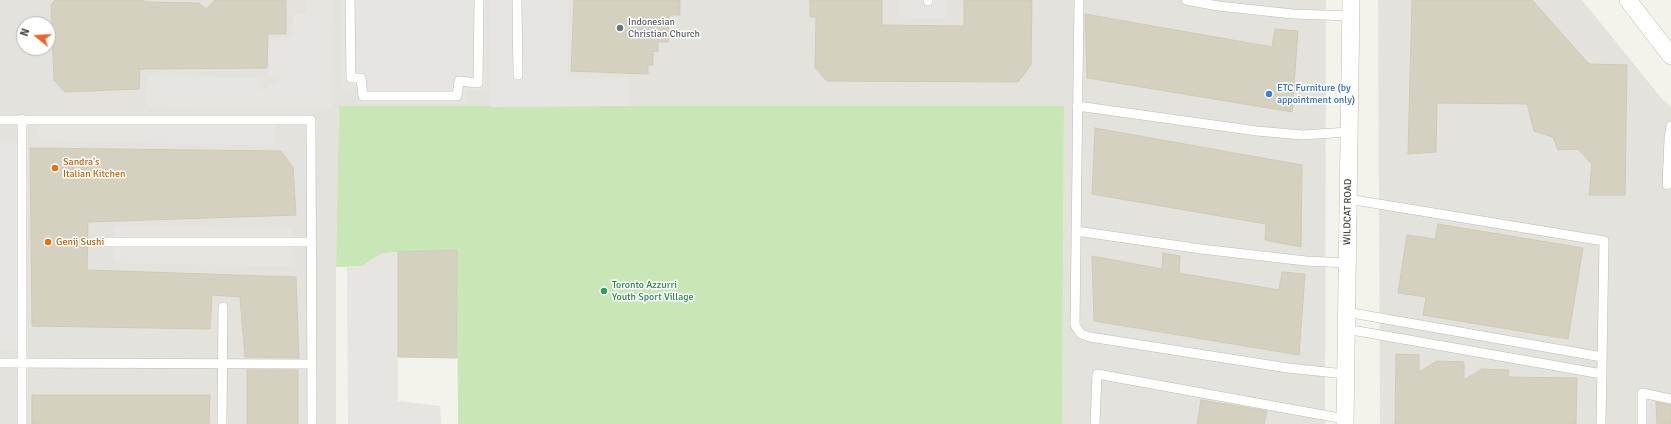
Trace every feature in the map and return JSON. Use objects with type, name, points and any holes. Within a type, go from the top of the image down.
[{"type":"street","points":[[1635,3],[1671,56]]},
{"type":"street","name":"WILDCAT ROAD","points":[[1345,422],[1351,8]]},
{"type":"lane","points":[[350,0],[351,78],[361,78],[363,96],[457,96],[459,81],[478,83],[478,0]]},
{"type":"lane","points":[[517,0],[518,75]]},
{"type":"lane","points":[[1079,0],[1075,325],[1081,334],[1090,337],[1194,354],[1288,368],[1345,374]]},
{"type":"lane","points":[[1186,0],[1218,6],[1293,14],[1351,8]]},
{"type":"lane","points":[[1078,106],[1257,131],[1302,135],[1349,132]]},
{"type":"lane","points":[[22,119],[22,424]]},
{"type":"lane","points":[[0,120],[311,120],[312,424]]},
{"type":"lane","points":[[1666,185],[1671,126]]},
{"type":"lane","points":[[1348,199],[1604,241],[1601,424]]},
{"type":"lane","points":[[1076,231],[1208,250],[1306,261],[1347,263]]},
{"type":"lane","points":[[108,242],[311,242]]},
{"type":"lane","points":[[222,423],[223,307]]},
{"type":"lane","points":[[1346,312],[1602,357]]},
{"type":"lane","points":[[1346,329],[1602,374]]},
{"type":"lane","points":[[0,363],[312,364]]},
{"type":"lane","points":[[1095,424],[1097,374],[1345,422]]},
{"type":"lane","points":[[1642,424],[1642,393],[1671,399]]},
{"type":"shaded area","points":[[0,0],[1326,0],[1325,424],[1062,424],[1064,106],[339,106],[336,267],[336,424],[0,424]]},
{"type":"shaded area","points":[[306,0],[333,0],[332,109],[146,107],[147,76],[260,78],[260,91],[284,77],[269,78],[269,38],[291,38],[294,14],[306,13]]},
{"type":"shaded area","points":[[342,0],[486,0],[486,90],[465,90],[465,103],[357,104],[357,89],[342,89]]},
{"type":"shaded area","points":[[490,0],[568,0],[568,79],[629,78],[629,106],[490,107]]},
{"type":"shaded area","points":[[899,0],[946,0],[946,18],[899,17]]},
{"type":"shaded area","points":[[1378,0],[1582,0],[1663,100],[1671,107],[1671,424],[1380,424]]},
{"type":"shaded area","points":[[39,121],[275,124],[274,145],[39,141]]},
{"type":"shaded area","points":[[0,143],[17,143],[21,350],[0,351]]},
{"type":"shaded area","points":[[114,225],[293,228],[292,266],[113,263]]},
{"type":"shaded area","points":[[398,252],[398,401],[440,406],[441,424],[348,424],[347,267],[362,266],[383,253]]},
{"type":"green space","points":[[339,106],[1064,106],[1062,424],[458,424],[457,250],[383,253],[362,266],[336,267]]},
{"type":"building","points":[[55,0],[143,0],[145,2],[199,3],[206,9],[215,0],[286,0],[286,34],[268,34],[267,68],[140,69],[139,89],[65,92],[54,80],[53,56],[56,56],[56,16],[51,16],[51,5]]},
{"type":"building","name":"Indonesian Christian Church","points":[[574,0],[680,0],[680,15],[669,15],[668,42],[658,42],[658,52],[653,51],[653,65],[648,65],[648,74],[571,71]]},
{"type":"building","points":[[810,0],[882,0],[882,25],[964,26],[964,0],[1032,0],[1031,65],[1018,82],[827,81],[815,68],[816,17],[810,17]]},
{"type":"building","points":[[1412,0],[1532,0],[1589,64],[1627,65],[1625,195],[1589,195],[1592,164],[1578,149],[1558,150],[1553,137],[1534,131],[1527,104],[1437,103],[1436,152],[1408,154]]},
{"type":"building","points":[[1085,14],[1272,47],[1275,29],[1298,31],[1292,112],[1087,78]]},
{"type":"building","points":[[1095,128],[1302,165],[1301,247],[1265,240],[1266,224],[1092,194]]},
{"type":"building","points":[[30,148],[281,151],[293,167],[296,215],[88,222],[87,270],[296,277],[299,358],[245,357],[240,297],[212,295],[210,329],[32,326]]},
{"type":"building","points":[[1438,224],[1583,248],[1568,339],[1423,315],[1426,297],[1398,293],[1407,235],[1435,239]]},
{"type":"building","points":[[457,250],[457,358],[398,357],[398,252]]},
{"type":"building","points":[[1163,253],[1180,256],[1179,273],[1279,290],[1282,272],[1305,274],[1299,355],[1094,321],[1092,256],[1162,269]]},
{"type":"building","points":[[1396,354],[1419,355],[1419,372],[1437,361],[1464,362],[1464,380],[1482,369],[1509,370],[1508,377],[1577,378],[1576,424],[1395,424]]},
{"type":"building","points":[[247,370],[298,370],[298,424],[247,424]]},
{"type":"building","points":[[32,395],[210,395],[209,424],[32,424]]},
{"type":"building","points":[[1201,400],[1267,411],[1264,424],[1197,424]]},
{"type":"building","points":[[1656,402],[1671,405],[1671,424],[1657,424]]},
{"type":"place","name":"Indonesian Christian Church","points":[[620,28]]},
{"type":"place","name":"ETC Furniture (by appointment only)","points":[[1269,94]]},
{"type":"place","name":"Sandra's Italian Kitchen","points":[[55,168]]},
{"type":"place","name":"Genij Sushi","points":[[48,242]]},
{"type":"place","name":"Toronto Azzurri Youth Sport Village","points":[[604,291]]}]
